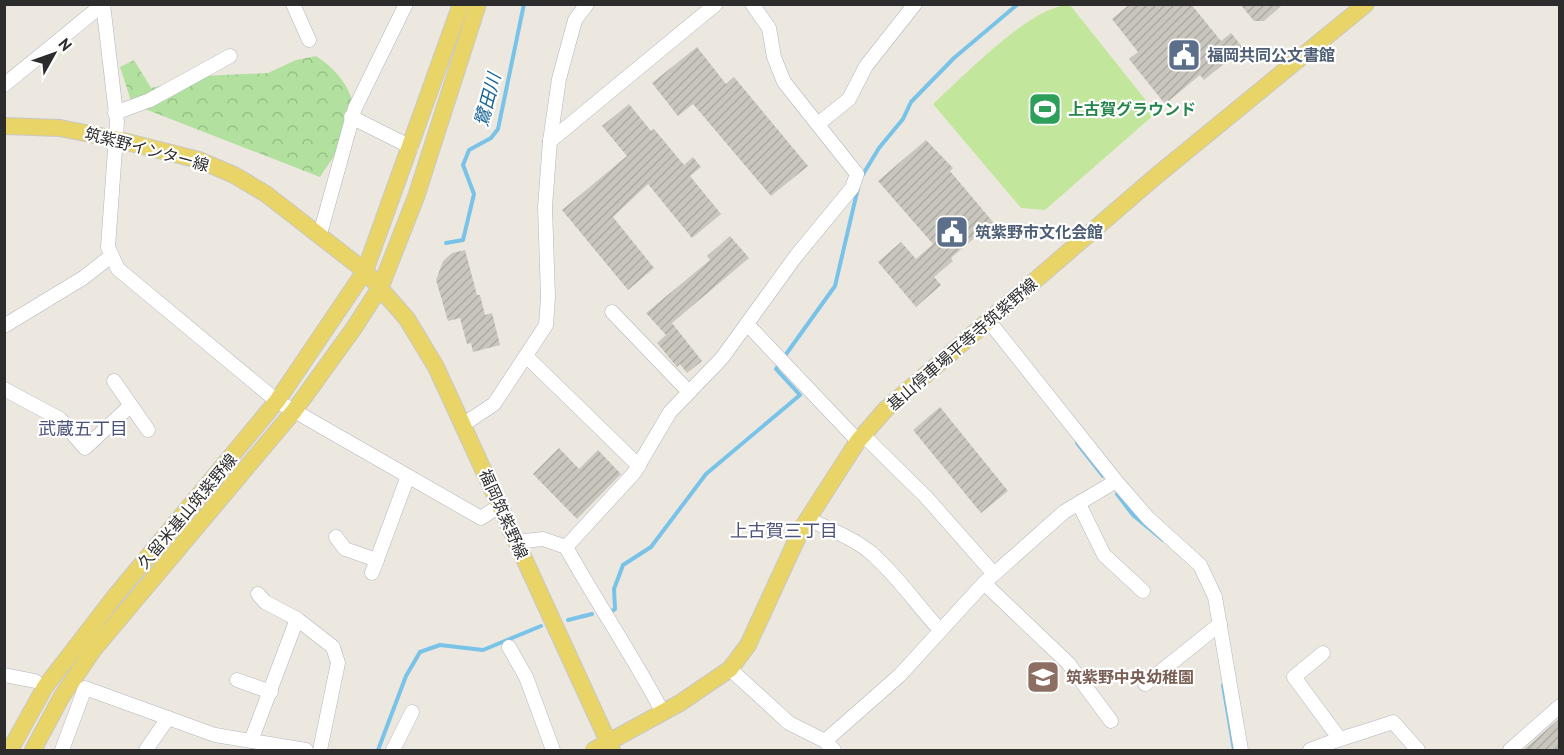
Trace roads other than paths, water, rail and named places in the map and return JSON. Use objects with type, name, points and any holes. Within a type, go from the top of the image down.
[{"type":"main road","points":[[365,271],[460,4]]},
{"type":"main road","points":[[381,286],[416,197],[478,4]]},
{"type":"main road","name":"基山停車場平等寺筑紫野線","points":[[605,748],[730,669],[748,645],[808,519],[860,438],[886,409],[1155,177],[1366,4]]},
{"type":"main road","name":"筑紫野インター線","points":[[4,126],[60,128],[199,160],[234,175],[320,234],[381,286]]},
{"type":"main road","name":"久留米基山筑紫野線","points":[[10,750],[45,687],[116,595],[277,401],[365,271]]},
{"type":"main road","name":"久留米基山筑紫野線","points":[[33,750],[48,719],[108,631],[294,411],[354,328],[381,286]]},
{"type":"main road","name":"福岡筑紫野線","points":[[381,286],[407,319],[436,367],[464,424],[605,748]]},
{"type":"main road","points":[[39,750],[48,719]]},
{"type":"street","points":[[293,4],[309,40]]},
{"type":"street","points":[[320,234],[351,117],[406,4]]},
{"type":"street","points":[[464,424],[494,404],[546,325],[548,297],[545,207],[550,141],[559,79],[576,20],[587,4]]},
{"type":"street","points":[[550,141],[716,4]]},
{"type":"street","points":[[566,547],[639,466],[670,412],[722,358],[796,256],[852,188],[857,174],[784,82],[774,57],[769,27],[752,4]]},
{"type":"street","points":[[818,124],[849,99],[866,66],[915,4]]},
{"type":"street","points":[[4,85],[103,5]]},
{"type":"street","points":[[103,5],[115,113],[108,247],[110,257],[117,269],[277,401],[481,518],[499,506]]},
{"type":"street","points":[[115,113],[150,100],[230,56]]},
{"type":"street","points":[[351,117],[411,147]]},
{"type":"street","points":[[4,326],[83,278],[110,257]]},
{"type":"street","points":[[612,312],[689,392]]},
{"type":"street","points":[[988,320],[1116,481],[1149,518],[1200,566],[1215,597],[1240,750]]},
{"type":"street","points":[[747,324],[860,438],[926,497],[989,578],[1068,663],[1111,721]]},
{"type":"street","points":[[526,356],[639,466]]},
{"type":"street","points":[[114,381],[148,430]]},
{"type":"street","points":[[4,389],[60,419],[85,448],[130,406]]},
{"type":"street","points":[[372,573],[408,476]]},
{"type":"street","points":[[730,669],[789,723],[830,746],[900,675],[939,629],[989,578],[1064,512],[1116,481]]},
{"type":"street","points":[[1079,504],[1104,555],[1143,591]]},
{"type":"street","points":[[808,519],[869,551],[899,580],[903,589],[939,629]]},
{"type":"street","points":[[336,537],[345,549],[377,560]]},
{"type":"street","points":[[516,542],[543,538],[566,547],[663,713]]},
{"type":"street","points":[[258,594],[265,602],[297,619],[333,647],[338,663],[320,750]]},
{"type":"street","points":[[251,741],[297,619]]},
{"type":"street","points":[[1145,684],[1220,624]]},
{"type":"street","points":[[509,647],[526,676],[553,750]]},
{"type":"street","points":[[1323,653],[1294,677],[1339,738]]},
{"type":"street","points":[[4,675],[35,681]]},
{"type":"street","points":[[237,680],[271,692]]},
{"type":"street","points":[[66,748],[85,688],[215,735],[306,750]]},
{"type":"street","points":[[1510,750],[1560,706]]},
{"type":"street","points":[[393,750],[412,712]]},
{"type":"street","points":[[146,750],[168,718]]},
{"type":"street","points":[[1310,750],[1339,738],[1359,735],[1393,722],[1418,750]]},
{"type":"waterway","name":"鷺田川","points":[[446,243],[463,240],[474,194],[463,165],[469,150],[491,138],[498,129],[524,4]]},
{"type":"waterway","points":[[862,176],[879,148],[903,119],[911,102],[954,58],[1018,4]]},
{"type":"waterway","points":[[784,357],[835,286],[858,188]]},
{"type":"waterway","points":[[609,613],[615,609],[614,589],[623,565],[651,547],[706,474],[800,395],[776,369],[780,363]]},
{"type":"waterway","points":[[1077,443],[1103,476]]},
{"type":"waterway","points":[[1117,494],[1133,515],[1163,540]]},
{"type":"waterway","points":[[568,620],[592,614]]},
{"type":"waterway","points":[[378,750],[406,676],[420,652],[440,645],[483,650],[541,626]]},
{"type":"waterway","points":[[1223,685],[1234,750]]},
{"type":"place","name":"福岡共同公文書館","points":[[1184,55]]},
{"type":"place","name":"上古賀グラウンド","points":[[1045,109]]},
{"type":"place","name":"筑紫野市文化会館","points":[[952,232]]},
{"type":"place","name":"筑紫野中央幼稚園","points":[[1043,677]]},
{"type":"district","name":"武蔵五丁目","points":[[83,429]]},
{"type":"district","name":"上古賀三丁目","points":[[784,531]]}]
